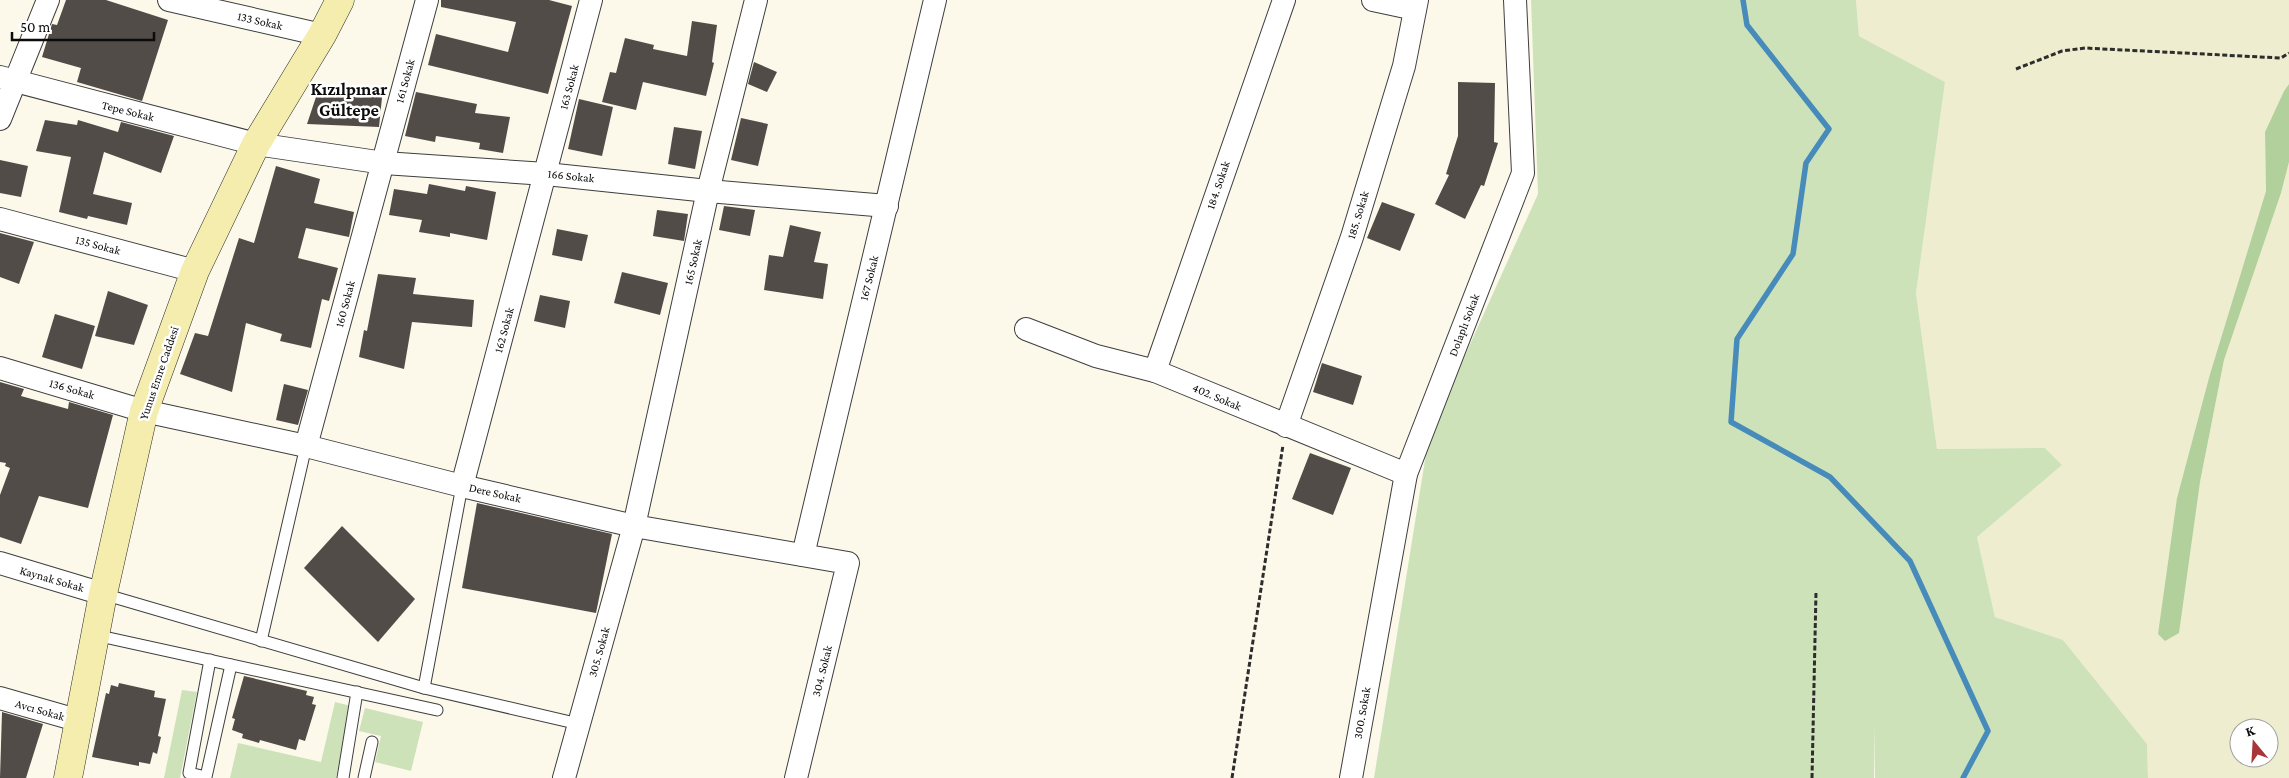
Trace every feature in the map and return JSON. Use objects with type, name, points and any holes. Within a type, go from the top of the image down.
[{"type":"street","points":[[0,119],[7,79],[48,0]]},
{"type":"street","name":"Yunus Emre Caddesi","points":[[68,778],[103,594],[144,410],[195,271],[256,144],[322,35],[340,0]]},
{"type":"street","name":"161 Sokak","points":[[384,163],[427,0]]},
{"type":"street","name":"163 Sokak","points":[[546,174],[591,0]]},
{"type":"street","name":"165 Sokak","points":[[634,526],[708,191],[756,0]]},
{"type":"street","name":"167 Sokak","points":[[803,555],[935,0]]},
{"type":"street","name":"184. Sokak","points":[[1155,371],[1284,0]]},
{"type":"street","points":[[1373,0],[1416,5]]},
{"type":"street","name":"Dolaplı Sokak","points":[[1374,648],[1406,474],[1523,173],[1515,0]]},
{"type":"street","name":"133 Sokak","points":[[182,1],[322,35]]},
{"type":"street","name":"185. Sokak","points":[[1286,426],[1355,227],[1404,66],[1416,5]]},
{"type":"street","name":"Tepe Sokak","points":[[7,79],[256,144]]},
{"type":"street","name":"166 Sokak","points":[[256,144],[384,163],[546,174],[708,191],[887,206]]},
{"type":"street","name":"160 Sokak","points":[[306,446],[384,163]]},
{"type":"street","name":"162 Sokak","points":[[462,486],[546,174]]},
{"type":"street","name":"135 Sokak","points":[[0,220],[195,271]]},
{"type":"street","name":"402. Sokak","points":[[1026,329],[1096,356],[1155,371],[1406,474]]},
{"type":"street","name":"136 Sokak","points":[[0,368],[144,410]]},
{"type":"street","name":"Dere Sokak","points":[[144,410],[306,446],[462,486],[634,526],[848,563]]},
{"type":"street","name":"305. Sokak","points":[[564,778],[634,526]]},
{"type":"street","name":"304. Sokak","points":[[796,778],[848,563]]},
{"type":"street","name":"Kaynak Sokak","points":[[0,564],[103,594]]},
{"type":"street","name":"300. Sokak","points":[[1351,778],[1374,648]]},
{"type":"street","name":"Avcı Sokak","points":[[0,698],[80,721]]},
{"type":"lane","points":[[261,641],[306,446]]},
{"type":"lane","points":[[424,688],[462,486]]},
{"type":"lane","points":[[103,594],[424,688],[579,724]]},
{"type":"lane","points":[[95,635],[436,710]]},
{"type":"lane","points":[[210,660],[189,773],[206,776],[230,664]]},
{"type":"lane","points":[[343,778],[357,692]]},
{"type":"lane","points":[[364,778],[372,742]]},
{"type":"path","points":[[2016,69],[2062,51],[2085,48],[2281,58],[2289,53]]},
{"type":"path","points":[[1232,778],[1286,426]]},
{"type":"path","points":[[1812,778],[1816,592]]},
{"type":"shaded area","points":[[1856,0],[2289,0],[2289,84],[2265,132],[2266,191],[2210,374],[2177,498],[2200,482],[2224,360],[2281,193],[2289,162],[2289,778],[2148,778],[2147,744],[2063,640],[1995,617],[1977,537],[2062,465],[2045,448],[1937,449],[1916,293],[1945,82],[1859,36]]},
{"type":"green space","points":[[1531,0],[1856,0],[1859,36],[1945,82],[1916,293],[1937,449],[2045,448],[2062,465],[1977,537],[1995,617],[2063,640],[2147,744],[2148,778],[1875,778],[1874,726],[1874,778],[1374,778],[1429,435],[1538,194]]},
{"type":"green space","points":[[2289,84],[2289,162],[2281,193],[2224,360],[2200,482],[2179,633],[2165,641],[2158,634],[2177,498],[2210,374],[2266,191],[2265,132]]},
{"type":"green space","points":[[182,690],[197,692],[180,778],[164,778]]},
{"type":"green space","points":[[335,702],[351,706],[336,778],[230,778],[238,743],[321,762]]},
{"type":"green space","points":[[365,708],[423,722],[411,771],[375,762],[381,736],[359,731]]},
{"type":"building","points":[[66,0],[106,0],[168,20],[142,101],[77,82],[81,68],[42,57],[52,24],[57,25]]},
{"type":"building","points":[[441,0],[549,0],[572,6],[548,94],[428,65],[436,34],[508,52],[516,22],[441,7]]},
{"type":"building","points":[[692,21],[717,25],[712,62],[714,63],[706,96],[643,82],[636,110],[602,102],[610,72],[616,73],[625,38],[654,45],[653,49],[687,56]]},
{"type":"building","points":[[754,62],[777,72],[767,92],[748,84]]},
{"type":"building","points":[[1458,82],[1495,83],[1494,142],[1498,143],[1484,186],[1481,185],[1465,219],[1435,204],[1449,175],[1446,174],[1458,136]]},
{"type":"building","points":[[320,85],[383,88],[379,127],[307,124]]},
{"type":"building","points":[[416,92],[477,104],[475,113],[510,117],[503,153],[479,149],[480,143],[436,136],[435,142],[405,136]]},
{"type":"building","points":[[579,99],[613,107],[602,156],[568,149]]},
{"type":"building","points":[[741,118],[768,124],[758,166],[731,160]]},
{"type":"building","points":[[45,120],[77,125],[78,120],[118,132],[121,122],[174,136],[161,173],[104,152],[93,194],[132,203],[127,225],[88,216],[87,219],[59,212],[71,157],[36,151]]},
{"type":"building","points":[[674,127],[702,131],[695,169],[668,164]]},
{"type":"building","points":[[0,160],[28,166],[21,197],[0,193]]},
{"type":"building","points":[[276,166],[320,179],[314,203],[354,212],[349,237],[306,228],[298,258],[338,268],[329,301],[322,299],[311,348],[280,341],[282,334],[246,323],[232,392],[180,374],[195,333],[208,336],[239,238],[254,243]]},
{"type":"building","points":[[429,184],[465,191],[466,186],[496,192],[487,240],[450,233],[450,237],[419,232],[422,220],[389,215],[394,189],[427,194]]},
{"type":"building","points":[[1382,202],[1415,214],[1400,251],[1367,238]]},
{"type":"building","points":[[724,206],[755,210],[750,236],[719,230]]},
{"type":"building","points":[[657,210],[688,214],[684,241],[653,236]]},
{"type":"building","points":[[790,225],[821,232],[814,262],[828,264],[823,299],[764,290],[769,255],[783,257]]},
{"type":"building","points":[[557,229],[588,235],[582,261],[552,255]]},
{"type":"building","points":[[0,233],[34,242],[19,284],[0,277]]},
{"type":"building","points":[[622,272],[668,283],[660,315],[614,303]]},
{"type":"building","points":[[378,274],[416,278],[413,294],[474,300],[472,327],[412,322],[404,369],[359,357],[364,330],[367,331]]},
{"type":"building","points":[[108,291],[148,305],[134,345],[95,336]]},
{"type":"building","points":[[540,295],[570,301],[565,328],[534,321]]},
{"type":"building","points":[[55,314],[95,326],[82,369],[42,357]]},
{"type":"building","points":[[1322,363],[1362,376],[1353,405],[1313,392]]},
{"type":"building","points":[[0,382],[24,389],[21,396],[68,409],[69,402],[113,415],[88,508],[39,496],[21,544],[0,537],[0,495],[10,468],[5,466],[6,463],[0,462]]},
{"type":"building","points":[[284,384],[308,390],[298,425],[276,420]]},
{"type":"building","points":[[1310,453],[1351,468],[1333,515],[1292,499]]},
{"type":"building","points":[[477,503],[612,534],[596,613],[462,588]]},
{"type":"building","points":[[342,526],[415,599],[378,642],[304,568]]},
{"type":"building","points":[[244,676],[307,691],[306,695],[314,697],[312,704],[316,705],[305,741],[299,739],[296,750],[260,740],[259,743],[242,738],[243,734],[232,730],[235,719],[232,718]]},
{"type":"building","points":[[119,683],[155,691],[154,697],[166,699],[158,736],[161,737],[157,754],[153,752],[150,764],[139,762],[139,766],[92,757],[106,693],[109,694],[111,685],[118,687]]},
{"type":"building","points":[[2,712],[43,724],[26,778],[0,778]]},
{"type":"waterway","points":[[1743,0],[1747,25],[1829,129],[1806,163],[1793,254],[1737,339],[1731,422],[1830,477],[1910,561],[1988,731],[1963,778]]},
{"type":"district","name":"Kızılpınar Gültepe","points":[[349,99]]}]
